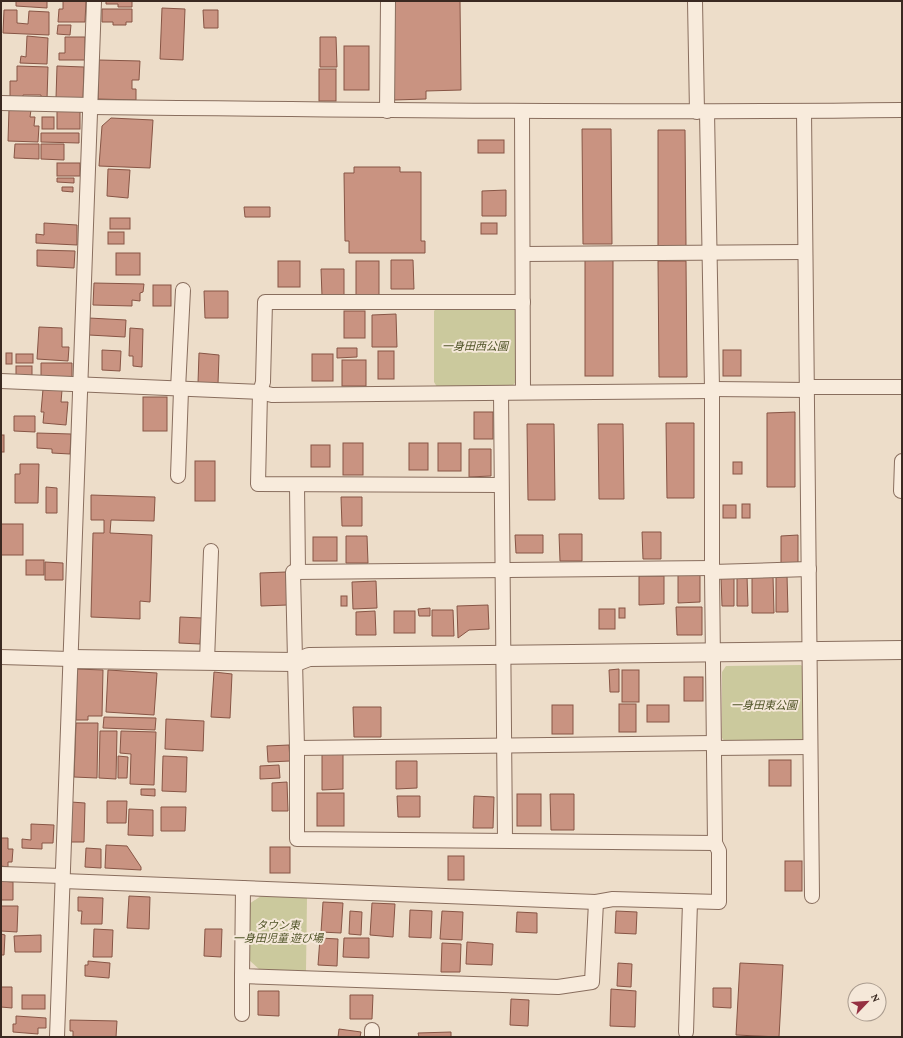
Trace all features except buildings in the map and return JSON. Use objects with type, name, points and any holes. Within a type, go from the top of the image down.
[{"type":"street","points":[[57,1037],[79,384],[94,1]]},
{"type":"street","points":[[387,111],[388,1]]},
{"type":"street","points":[[1,874],[63,879],[243,888],[596,902],[613,899],[719,902],[719,852],[715,843],[712,390],[709,252],[695,1]]},
{"type":"street","points":[[1,103],[387,111],[702,112],[902,110]]},
{"type":"street","points":[[522,111],[523,392]]},
{"type":"street","points":[[804,111],[812,896]]},
{"type":"street","points":[[523,254],[805,252]]},
{"type":"street","points":[[178,476],[183,290]]},
{"type":"street","points":[[501,485],[258,484],[260,392],[263,382],[265,302],[523,302]]},
{"type":"street","points":[[1,382],[260,392],[272,395],[501,394],[523,392],[902,387]]},
{"type":"street","points":[[501,394],[505,840]]},
{"type":"street","points":[[901,491],[902,461]]},
{"type":"street","points":[[297,485],[298,572]]},
{"type":"street","points":[[206,661],[212,551]]},
{"type":"street","points":[[715,843],[297,839],[296,662],[293,572],[809,569]]},
{"type":"street","points":[[1,657],[296,662],[309,657],[902,650]]},
{"type":"street","points":[[297,748],[504,745],[810,747]]},
{"type":"street","points":[[242,1014],[243,888]]},
{"type":"street","points":[[242,976],[558,987],[592,982],[596,902]]},
{"type":"street","points":[[686,1032],[690,902]]},
{"type":"green space","name":"一身田西公園","points":[[439,306],[512,306],[516,310],[517,381],[512,386],[437,387],[434,382],[434,311]]},
{"type":"green space","name":"一身田東公園","points":[[801,665],[805,669],[805,738],[801,743],[727,744],[722,738],[722,672],[726,666]]},
{"type":"green space","name":"タウン東 一身田児童 遊び場","points":[[261,896],[307,898],[306,971],[260,970],[249,960],[249,904]]}]
